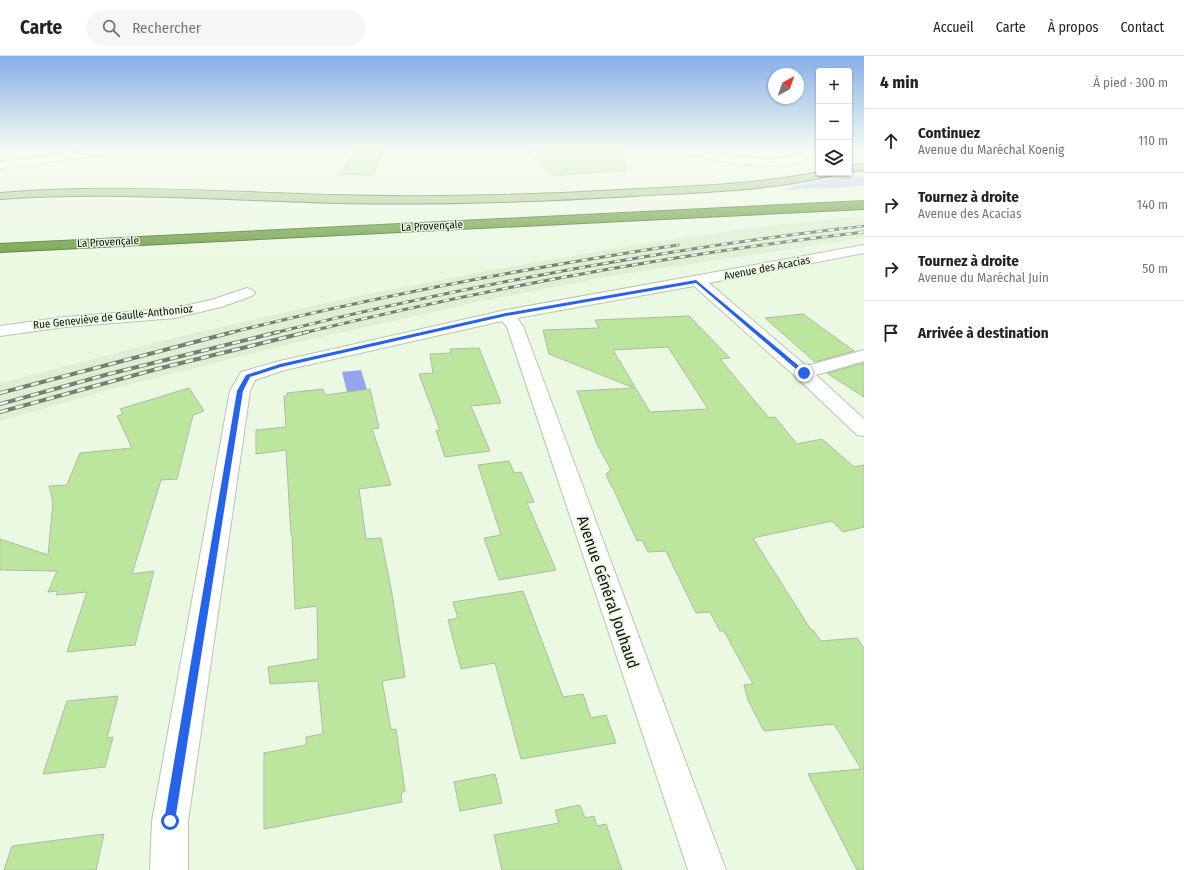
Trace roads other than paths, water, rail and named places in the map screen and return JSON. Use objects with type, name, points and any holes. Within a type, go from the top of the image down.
[{"type":"highway","name":"La Provençale","points":[[0,236],[864,194]]},
{"type":"highway","name":"La Provençale","points":[[0,248],[864,205]]},
{"type":"highway","points":[[0,261],[228,243],[340,231]]},
{"type":"main road","points":[[0,191],[21,189]]},
{"type":"main road","points":[[224,189],[392,195],[506,194],[602,189]]},
{"type":"main road","points":[[0,196],[31,193],[104,190],[385,200],[499,199],[694,189]]},
{"type":"street","name":"Avenue des Acacias","points":[[170,870],[170,821],[240,391],[248,376],[280,366],[506,314],[696,281],[864,249]]},
{"type":"street","points":[[696,281],[804,373],[864,430]]},
{"type":"street","name":"Rue Geneviève de Gaulle-Anthonioz","points":[[0,331],[65,322],[175,313],[215,304],[247,293]]},
{"type":"street","name":"Avenue Général Jouhaud","points":[[506,314],[515,326],[707,870]]},
{"type":"street","points":[[804,373],[864,355]]},
{"type":"water","points":[[361,370],[368,393],[348,396],[342,372]]},
{"type":"railway","points":[[832,230],[864,226]]},
{"type":"railway","points":[[832,230],[838,229]]},
{"type":"railway","points":[[274,333],[344,316],[554,272],[696,248],[832,230]]},
{"type":"railway","points":[[303,333],[442,301],[582,274],[723,251],[864,232]]},
{"type":"railway","points":[[231,333],[340,307],[452,284],[565,263],[678,245]]},
{"type":"railway","points":[[0,404],[109,374],[278,332]]},
{"type":"railway","points":[[0,412],[157,369],[307,332]]},
{"type":"railway","points":[[0,393],[231,333]]}]
